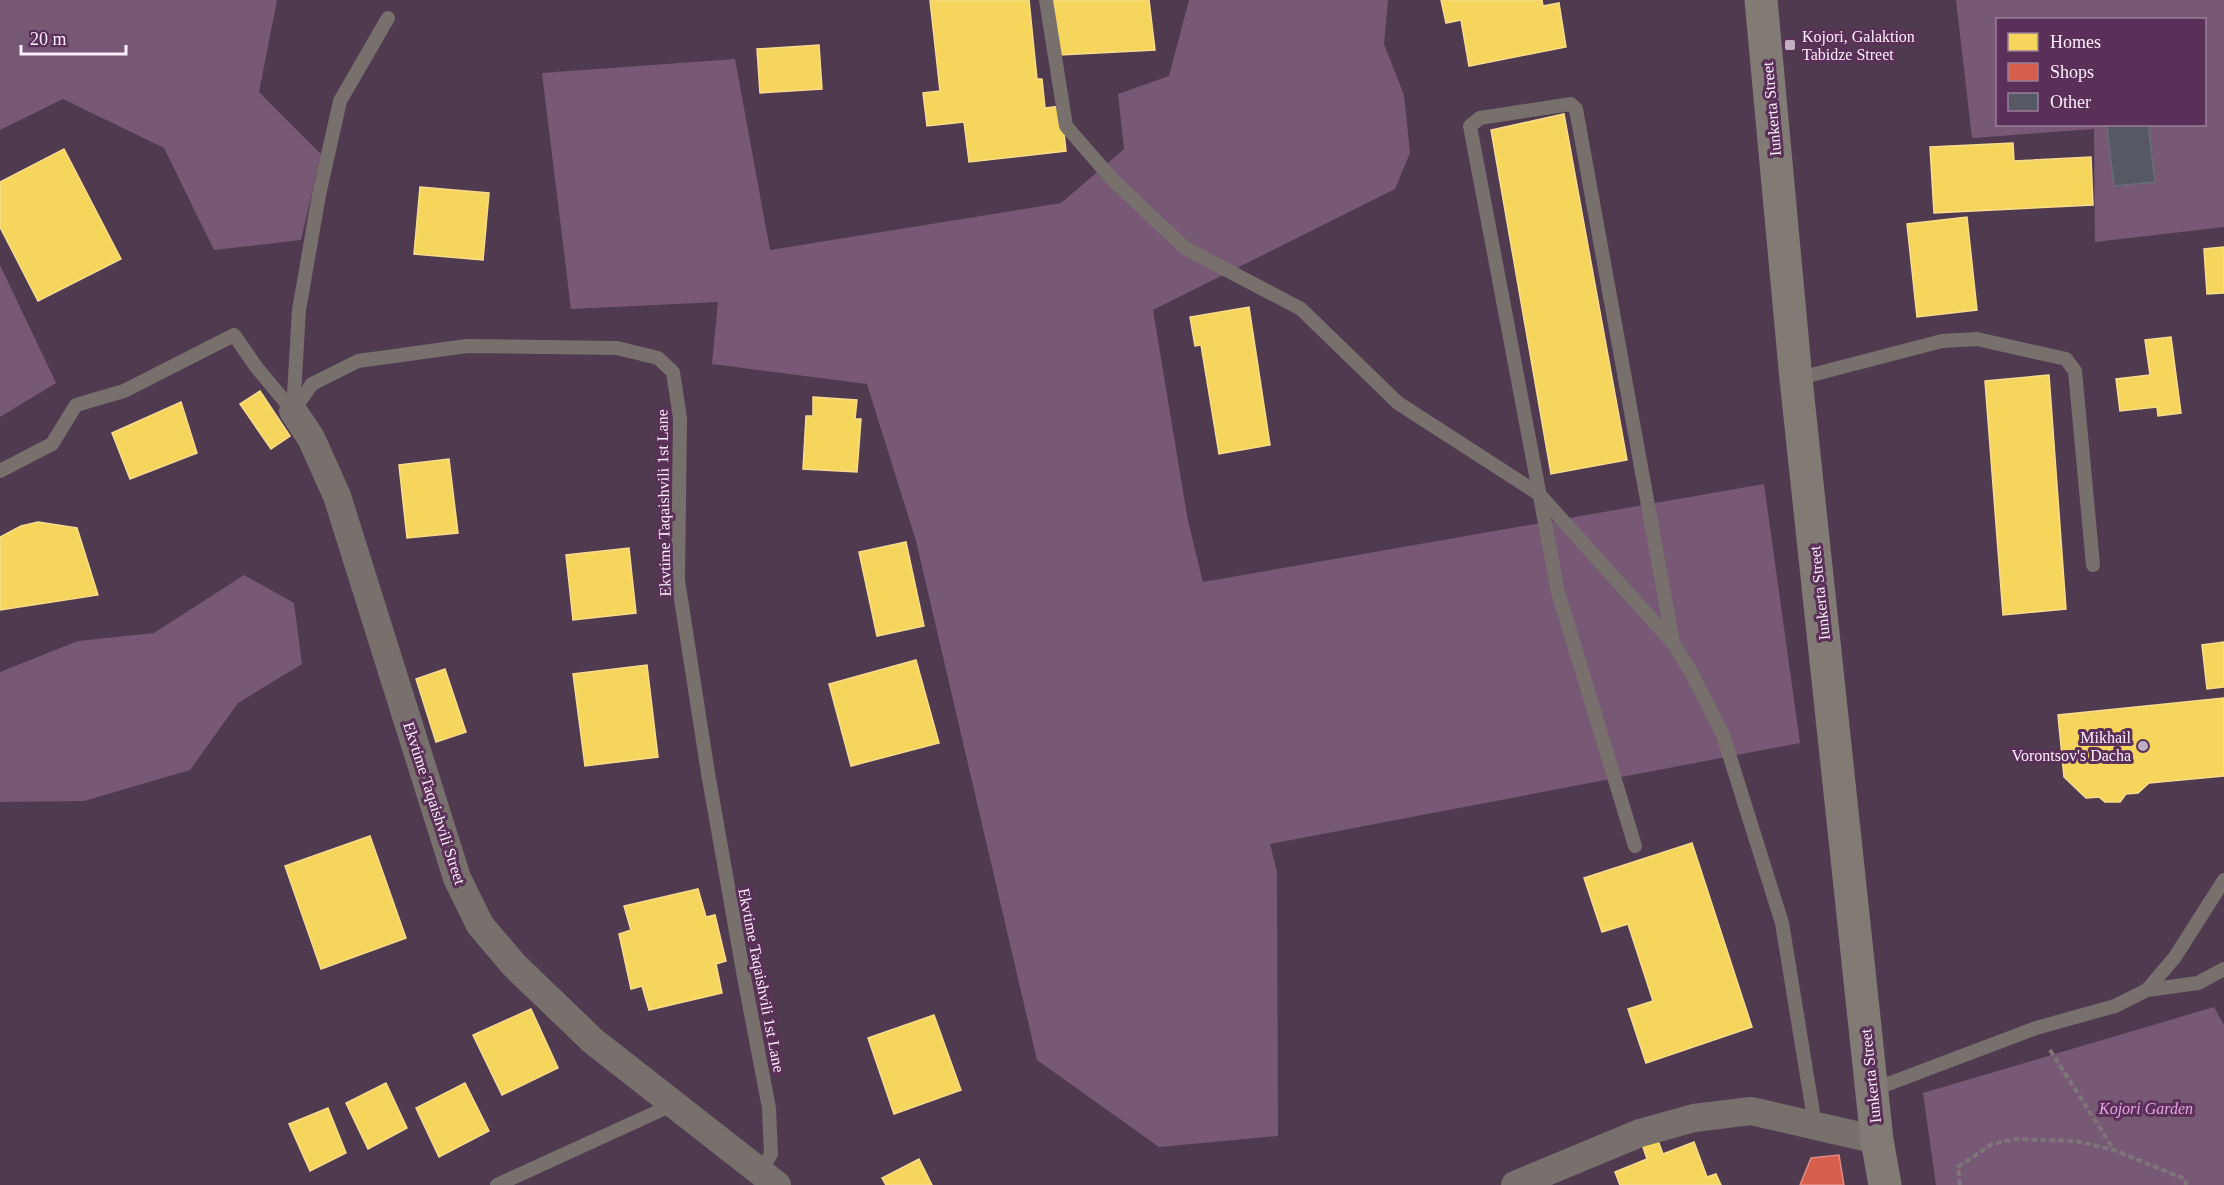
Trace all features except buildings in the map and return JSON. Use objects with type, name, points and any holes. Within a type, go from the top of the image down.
[{"type":"main road","name":"Iunkerta Street","points":[[1761,0],[1796,379],[1877,1140],[1885,1185]]},
{"type":"street","name":"Ekvtime Taqaishvili Street","points":[[293,411],[311,438],[337,496],[457,879],[480,925],[514,965],[593,1041],[763,1181]]},
{"type":"street","points":[[1515,1185],[1641,1133],[1694,1118],[1751,1111],[1877,1140]]},
{"type":"lane","points":[[1046,0],[1066,126],[1112,179],[1185,248],[1300,309],[1398,403],[1539,494],[1673,643],[1691,672],[1723,735],[1782,923],[1815,1125]]},
{"type":"lane","points":[[293,411],[299,310],[318,195],[340,101],[388,18]]},
{"type":"lane","points":[[1635,846],[1558,592],[1470,126],[1480,118],[1571,104],[1576,110],[1673,643]]},
{"type":"lane","points":[[0,471],[52,444],[76,405],[124,391],[234,335],[257,368],[293,411]]},
{"type":"lane","points":[[1796,379],[1942,341],[1977,339],[2066,359],[2074,371],[2093,565]]},
{"type":"lane","name":"Ekvtime Taqaishvili 1st Lane","points":[[293,411],[312,384],[358,361],[467,345],[617,348],[658,358],[673,372],[680,418],[678,580],[708,772],[769,1108],[771,1154],[763,1181]]},
{"type":"lane","points":[[2147,990],[2175,957],[2224,880]]},
{"type":"lane","points":[[1872,1090],[2036,1028],[2115,1006],[2147,990],[2198,983],[2224,969]]},
{"type":"lane","points":[[497,1185],[672,1105]]},
{"type":"path","points":[[2036,1028],[2114,1150]]},
{"type":"path","points":[[1960,1185],[1958,1167],[1992,1144],[2015,1139],[2076,1142],[2114,1150],[2186,1179],[2186,1185]]},
{"type":"green space","points":[[0,0],[277,0],[259,92],[321,154],[301,240],[214,250],[164,148],[63,99],[0,130]]},
{"type":"green space","points":[[1189,0],[1388,0],[1384,44],[1404,95],[1410,153],[1395,189],[1153,310],[1188,521],[1203,582],[1764,484],[1800,743],[1270,844],[1277,872],[1278,1136],[1159,1147],[1037,1060],[916,541],[867,384],[712,364],[718,302],[571,309],[542,73],[735,59],[770,250],[1061,203],[1124,149],[1118,94],[1169,76]]},
{"type":"green space","points":[[1956,0],[2224,0],[2224,227],[2095,242],[2094,129],[1972,138]]},
{"type":"green space","points":[[0,265],[56,383],[0,417]]},
{"type":"green space","points":[[244,575],[294,603],[302,664],[238,703],[190,770],[84,801],[0,802],[0,672],[78,641],[154,633]]},
{"type":"green space","name":"Kojori Garden","points":[[2214,1007],[2224,1025],[2224,1185],[1936,1185],[1923,1093]]},
{"type":"place","name":"Kojori, Galaktion Tabidze Street","points":[[1790,45]]},
{"type":"place","name":"Mikhail Vorontsov's Dacha","points":[[2143,746]]}]
